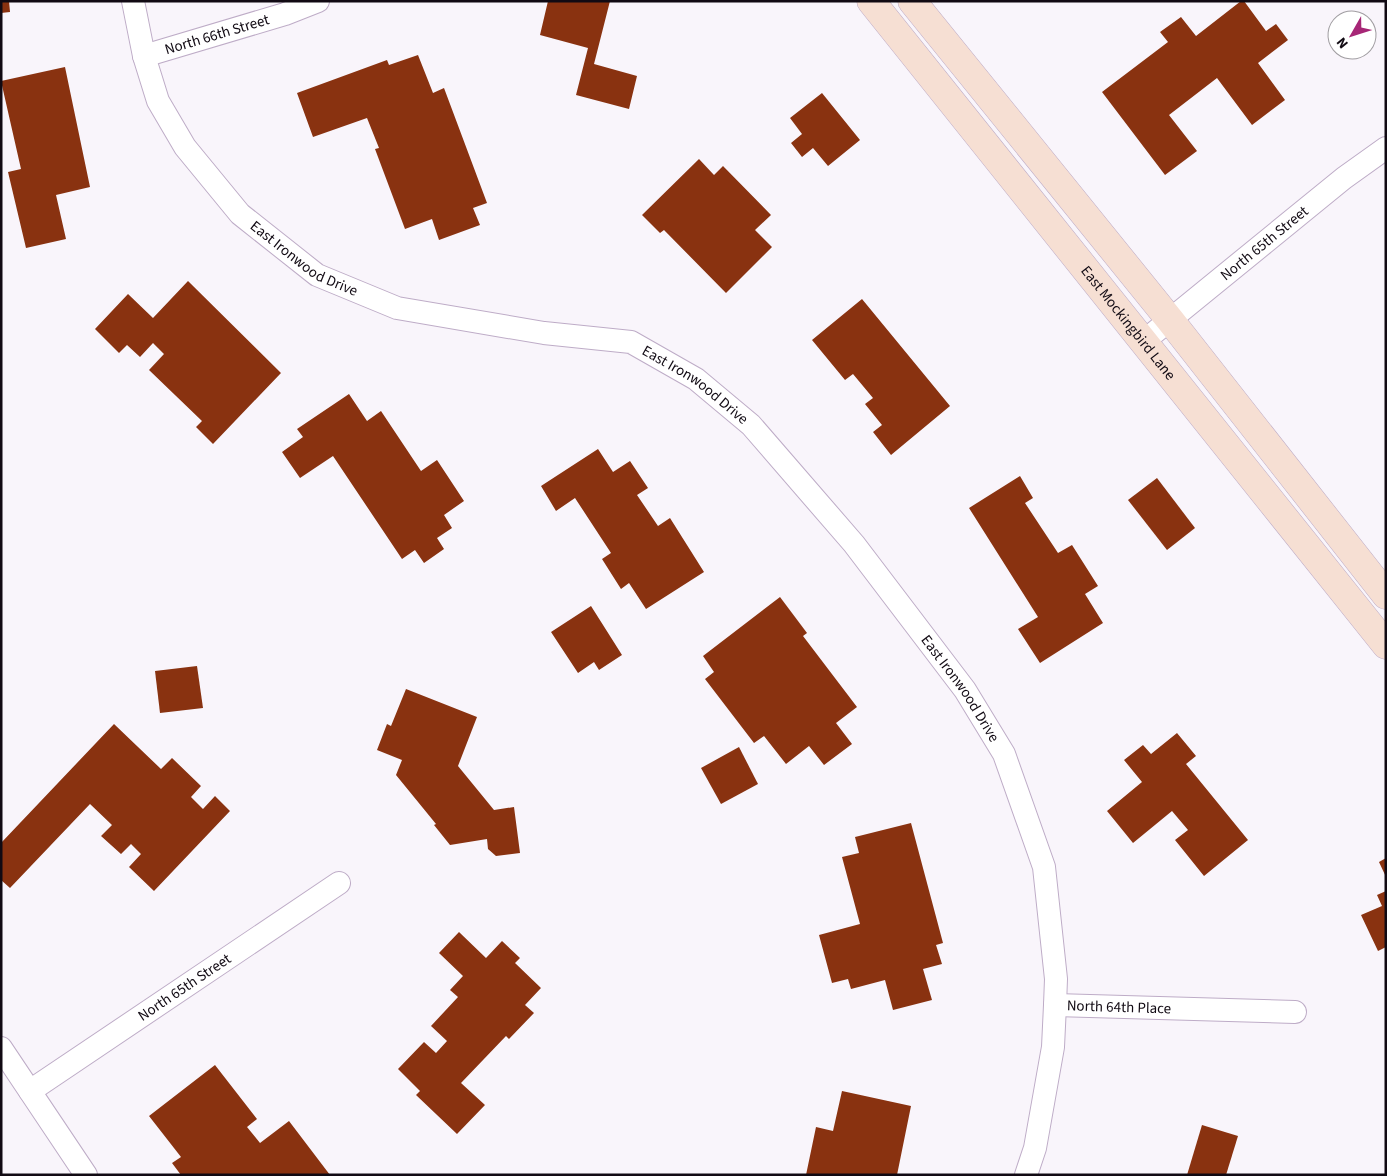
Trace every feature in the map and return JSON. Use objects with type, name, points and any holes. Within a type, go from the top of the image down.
[{"type":"street","name":"East Ironwood Drive","points":[[134,1],[144,56],[158,101],[185,147],[240,214],[317,275],[397,308],[544,332],[631,342],[696,379],[751,425],[854,544],[965,690],[1004,754],[1044,867],[1056,979],[1055,1005]]},
{"type":"street","name":"North 66th Street","points":[[144,56],[286,14],[318,1]]},
{"type":"street","name":"East Mockingbird Lane","points":[[871,1],[1386,644]]},
{"type":"street","points":[[912,1],[1170,320],[1386,595]]},
{"type":"street","name":"North 65th Street","points":[[1144,341],[1344,178],[1386,148]]},
{"type":"street","name":"North 65th Street","points":[[30,1091],[339,883]]},
{"type":"street","name":"North 64th Place","points":[[1026,1175],[1035,1148],[1053,1047],[1055,1005],[1295,1012]]},
{"type":"street","points":[[1,1048],[86,1175]]},
{"type":"building","points":[[1,1],[9,1],[10,12],[1,13]]},
{"type":"building","points":[[548,1],[610,1],[594,64],[637,76],[629,109],[576,95],[588,48],[540,35]]},
{"type":"building","points":[[1241,1],[1244,1],[1266,31],[1276,24],[1288,40],[1258,63],[1285,100],[1252,125],[1217,78],[1169,115],[1197,151],[1165,175],[1102,92],[1168,42],[1160,32],[1181,17],[1196,36]]},
{"type":"building","points":[[418,55],[433,93],[444,88],[487,203],[473,208],[480,225],[439,240],[432,219],[405,229],[375,149],[379,148],[367,118],[313,137],[297,93],[387,60],[389,65]]},
{"type":"building","points":[[65,67],[90,187],[56,195],[66,239],[26,248],[8,172],[21,169],[1,81]]},
{"type":"building","points":[[822,93],[860,140],[828,166],[813,148],[802,157],[791,143],[802,134],[790,118]]},
{"type":"building","points":[[699,159],[714,175],[723,166],[771,215],[755,230],[772,247],[726,293],[664,230],[660,233],[642,215]]},
{"type":"building","points":[[188,281],[281,373],[213,444],[196,427],[202,421],[149,370],[164,354],[153,343],[140,357],[127,345],[119,353],[95,329],[128,294],[153,318]]},
{"type":"building","points":[[862,299],[950,406],[891,455],[873,432],[882,425],[865,404],[873,398],[853,374],[845,380],[812,340]]},
{"type":"building","points":[[349,394],[367,421],[381,411],[421,471],[437,460],[464,501],[444,515],[452,528],[437,538],[444,549],[424,563],[415,550],[402,559],[333,456],[300,478],[282,452],[303,437],[297,429]]},
{"type":"building","points":[[598,449],[613,472],[630,461],[648,488],[637,495],[658,526],[670,518],[704,572],[646,609],[629,583],[621,589],[602,559],[611,553],[575,498],[556,511],[541,486]]},
{"type":"building","points":[[1020,476],[1033,498],[1025,503],[1058,553],[1072,545],[1098,586],[1085,594],[1103,623],[1040,663],[1018,629],[1038,617],[969,508]]},
{"type":"building","points":[[1157,478],[1195,528],[1167,550],[1128,500]]},
{"type":"building","points":[[780,597],[807,633],[803,636],[857,707],[836,723],[852,744],[824,765],[809,746],[786,764],[764,736],[754,743],[705,679],[714,672],[703,656]]},
{"type":"building","points":[[591,606],[622,655],[599,670],[594,662],[578,673],[551,632]]},
{"type":"building","points":[[197,666],[203,708],[160,713],[155,671]]},
{"type":"building","points":[[406,689],[477,717],[458,766],[494,810],[514,807],[520,853],[496,856],[488,849],[487,839],[450,845],[434,825],[436,824],[396,775],[402,760],[377,750],[387,724],[391,726]]},
{"type":"building","points":[[114,724],[161,769],[172,758],[201,786],[191,797],[203,809],[215,796],[230,811],[154,891],[129,867],[141,854],[131,844],[121,854],[101,836],[112,825],[90,804],[10,888],[1,880],[1,843]]},
{"type":"building","points":[[1177,733],[1196,756],[1186,764],[1248,840],[1204,876],[1175,840],[1188,830],[1172,811],[1133,843],[1107,811],[1142,782],[1124,760],[1143,745],[1151,754]]},
{"type":"building","points":[[739,747],[758,784],[721,804],[701,768]]},
{"type":"building","points":[[911,823],[943,943],[936,945],[942,964],[923,969],[932,1000],[893,1010],[885,980],[851,989],[848,979],[832,983],[819,935],[860,924],[842,857],[859,853],[855,837]]},
{"type":"building","points":[[1386,858],[1386,877],[1379,862]]},
{"type":"building","points":[[1386,891],[1386,947],[1378,951],[1361,915],[1382,906],[1377,895]]},
{"type":"building","points":[[459,932],[486,958],[502,941],[520,958],[515,963],[541,988],[525,1005],[534,1013],[509,1039],[506,1036],[461,1083],[485,1105],[457,1134],[416,1095],[420,1091],[398,1069],[424,1042],[436,1053],[447,1041],[431,1026],[458,997],[450,990],[463,976],[439,953]]},
{"type":"building","points":[[215,1065],[257,1119],[247,1127],[260,1143],[289,1121],[330,1175],[181,1175],[172,1163],[181,1157],[149,1116]]},
{"type":"building","points":[[842,1091],[911,1106],[897,1175],[806,1175],[816,1127],[833,1131]]},
{"type":"building","points":[[1202,1125],[1238,1136],[1226,1175],[1187,1175]]}]
